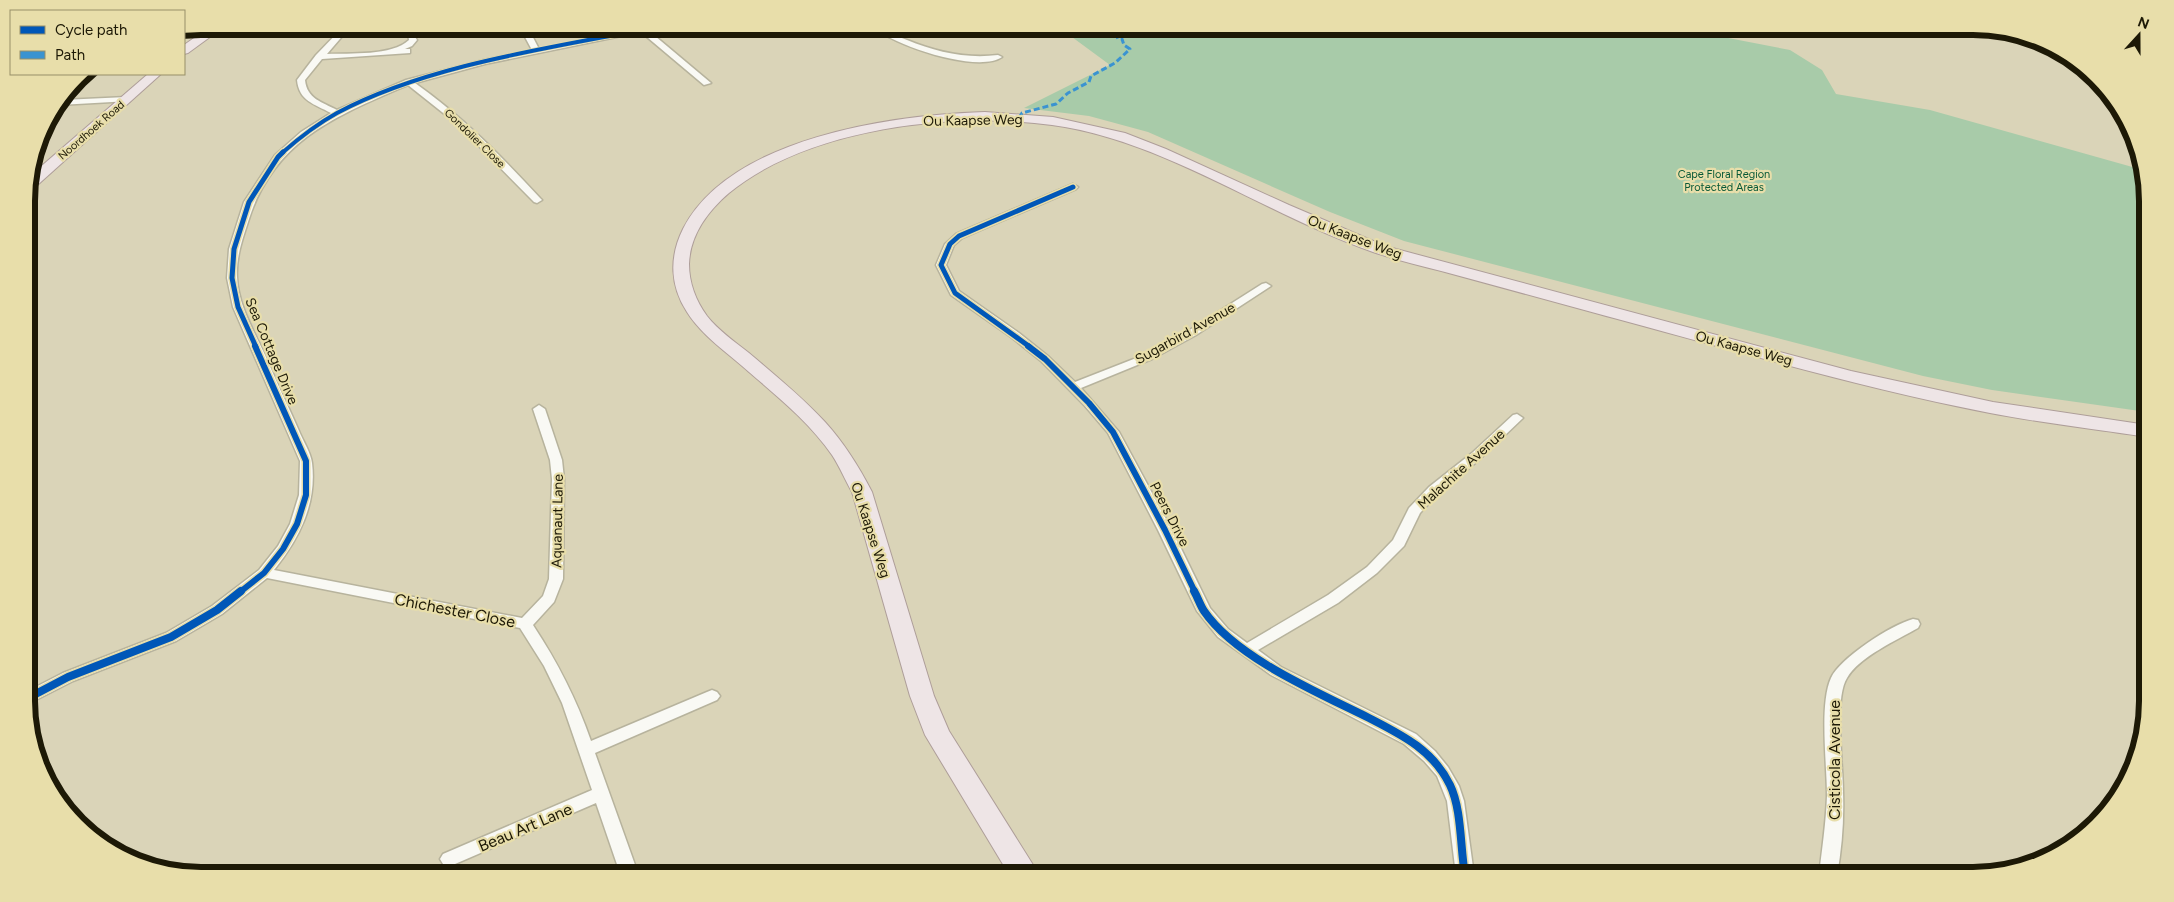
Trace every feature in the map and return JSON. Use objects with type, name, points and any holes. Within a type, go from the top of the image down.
[{"type":"main road","points":[[185,49],[206,35]]},
{"type":"main road","name":"Noordhoek Road","points":[[36,179],[154,75]]},
{"type":"main road","name":"Ou Kaapse Weg","points":[[1020,867],[938,735],[922,696],[862,492],[848,464],[811,418],[705,325],[694,312],[682,286],[680,272],[683,248],[687,235],[704,210],[732,184],[784,154],[841,135],[891,124],[938,118],[999,117],[1031,119],[1077,126],[1136,142],[1379,249],[1848,376],[1993,408],[2139,430]]},
{"type":"street","points":[[337,113],[307,97],[302,91],[301,80],[340,35]]},
{"type":"street","points":[[392,52],[410,44],[413,40],[412,36],[414,35]]},
{"type":"street","points":[[528,35],[536,51]]},
{"type":"street","name":"Sea Cottage Drive","points":[[35,694],[68,678],[171,637],[217,610],[264,573],[283,549],[297,524],[306,495],[306,461],[238,307],[232,278],[234,249],[249,202],[278,157],[304,134],[337,113],[409,82],[452,69],[618,35]]},
{"type":"street","points":[[649,35],[707,83]]},
{"type":"street","points":[[888,35],[952,56],[977,60],[998,57]]},
{"type":"street","points":[[319,57],[406,50]]},
{"type":"street","name":"Gondolier Close","points":[[409,82],[428,95],[481,140],[537,200]]},
{"type":"street","points":[[67,103],[127,99]]},
{"type":"street","name":"Peers Drive","points":[[1073,187],[959,236],[950,244],[940,265],[955,293],[1015,335],[1045,359],[1113,432],[1165,530],[1204,612],[1223,633],[1276,671],[1314,692],[1410,739],[1428,753],[1443,770],[1454,792],[1464,867]]},
{"type":"street","name":"Sugarbird Avenue","points":[[1073,387],[1148,356],[1192,333],[1266,286]]},
{"type":"street","name":"Aquanaut Lane","points":[[525,624],[549,602],[554,591],[556,579],[558,479],[556,460],[539,409]]},
{"type":"street","name":"Malachite Avenue","points":[[1246,651],[1333,598],[1372,570],[1398,543],[1414,511],[1434,490],[1476,456],[1516,418]]},
{"type":"street","name":"Chichester Close","points":[[264,573],[525,624],[550,663],[570,703],[627,867]]},
{"type":"street","name":"Cisticola Avenue","points":[[1829,867],[1833,846],[1834,692],[1839,676],[1849,664],[1913,624]]},
{"type":"street","points":[[586,750],[712,696]]},
{"type":"street","name":"Beau Art Lane","points":[[449,859],[601,794]]},
{"type":"green space","name":"Cape Floral Region Protected Areas","points":[[1069,35],[1712,35],[1790,50],[1822,70],[1836,94],[1930,110],[2135,168],[2139,201],[2139,411],[1992,390],[1923,376],[1404,241],[1330,212],[1148,132],[1089,116],[1024,108],[1110,65]]},
{"type":"marked path","points":[[1019,118],[1022,113],[1056,104],[1068,93],[1089,82],[1091,76],[1115,63],[1130,49],[1124,45],[1122,39],[1118,39],[1117,35]]},
{"type":"cycle path","points":[[35,694],[68,677],[171,637],[217,610],[264,573],[283,549],[297,524],[306,495],[306,461],[238,307],[232,278],[234,249],[249,202],[278,157],[304,134],[337,113],[409,82],[484,62],[618,35]]},
{"type":"cycle path","points":[[1073,187],[959,236],[950,244],[941,265],[955,293],[1015,335],[1045,359],[1089,403],[1113,432],[1165,530],[1204,611],[1223,633],[1276,671],[1410,739],[1429,756],[1442,771],[1451,786],[1458,816],[1464,867]]}]
